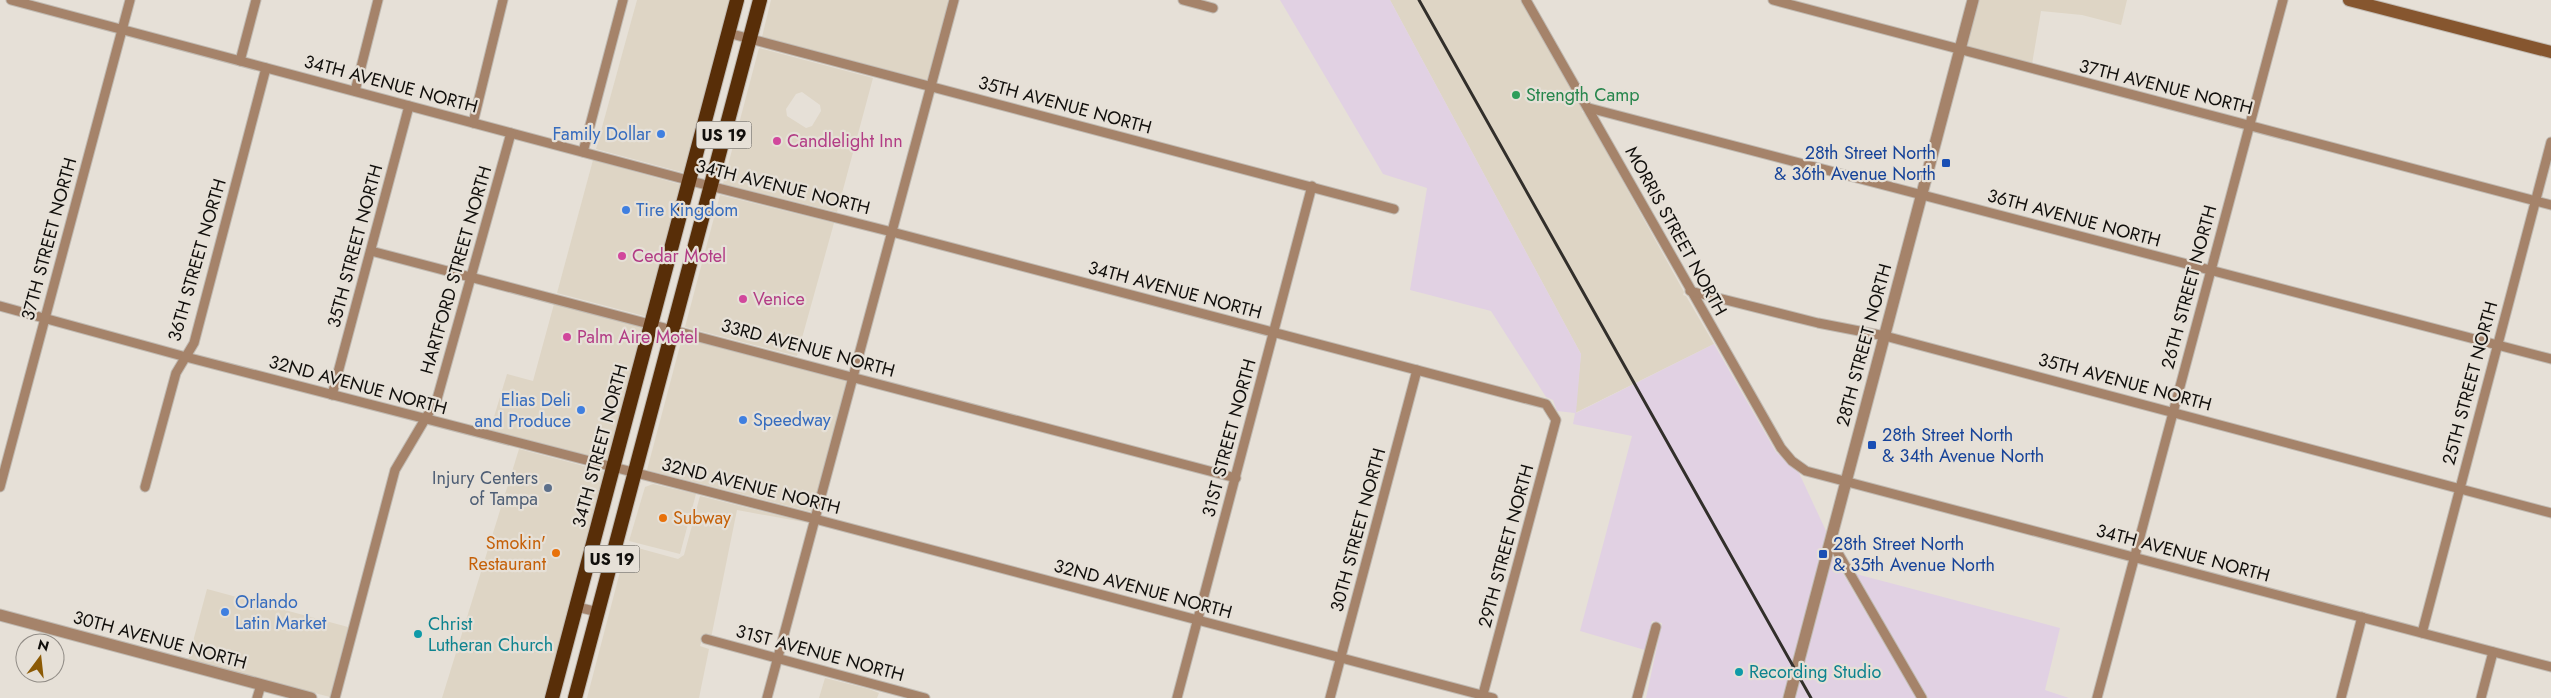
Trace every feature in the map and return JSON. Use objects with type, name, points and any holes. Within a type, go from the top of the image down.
[{"type":"highway","name":"34TH STREET NORTH","points":[[552,698],[737,0]]},
{"type":"highway","name":"US 19","points":[[575,698],[760,0]]},
{"type":"main road","points":[[2349,0],[2551,52]]},
{"type":"street","name":"34TH AVENUE NORTH","points":[[11,0],[710,186],[1546,404]]},
{"type":"street","name":"37TH STREET NORTH","points":[[0,487],[4,460],[45,318],[130,0]]},
{"type":"street","points":[[240,61],[256,0]]},
{"type":"street","points":[[355,92],[378,0]]},
{"type":"street","points":[[473,123],[503,0]]},
{"type":"street","points":[[583,152],[623,0]]},
{"type":"street","points":[[767,698],[954,0]]},
{"type":"street","points":[[1183,0],[1213,8]]},
{"type":"street","name":"MORRIS STREET NORTH","points":[[1526,0],[1781,448],[1792,461],[1806,471]]},
{"type":"street","name":"37TH AVENUE NORTH","points":[[1773,0],[1960,51],[2551,205]]},
{"type":"street","name":"28TH STREET NORTH","points":[[1789,698],[1973,0]]},
{"type":"street","name":"26TH STREET NORTH","points":[[2097,698],[2283,0]]},
{"type":"street","name":"35TH AVENUE NORTH","points":[[728,33],[1394,209]]},
{"type":"street","name":"36TH STREET NORTH","points":[[145,487],[176,373],[194,342],[266,68]]},
{"type":"street","name":"35TH STREET NORTH","points":[[332,395],[372,251],[409,106]]},
{"type":"street","name":"36TH AVENUE NORTH","points":[[1589,108],[2551,359]]},
{"type":"street","name":"HARTFORD STREET NORTH","points":[[334,698],[395,470],[436,400],[511,133]]},
{"type":"street","name":"25TH STREET NORTH","points":[[2422,633],[2551,142]]},
{"type":"street","name":"31ST STREET NORTH","points":[[1177,698],[1312,186]]},
{"type":"street","name":"33RD AVENUE NORTH","points":[[372,251],[1236,478]]},
{"type":"street","name":"35TH AVENUE NORTH","points":[[1690,291],[1818,323],[1885,336],[2551,513]]},
{"type":"street","name":"32ND AVENUE NORTH","points":[[0,306],[186,357],[815,519],[1483,697],[1493,698]]},
{"type":"street","name":"30TH STREET NORTH","points":[[1330,698],[1417,370]]},
{"type":"street","name":"29TH STREET NORTH","points":[[1483,697],[1556,420],[1546,404]]},
{"type":"street","name":"34TH AVENUE NORTH","points":[[1806,471],[2551,667]]},
{"type":"street","points":[[1830,541],[1922,698]]},
{"type":"street","points":[[577,606],[598,612]]},
{"type":"street","name":"30TH AVENUE NORTH","points":[[0,615],[311,698]]},
{"type":"street","points":[[2341,698],[2362,617]]},
{"type":"street","points":[[1637,698],[1656,627]]},
{"type":"street","name":"31ST AVENUE NORTH","points":[[706,639],[925,698]]},
{"type":"street","points":[[2481,698],[2493,652]]},
{"type":"street","points":[[257,698],[260,685]]},
{"type":"shaded area","points":[[637,0],[730,0],[685,173],[596,149]]},
{"type":"shaded area","points":[[771,0],[949,0],[927,80],[762,37]]},
{"type":"shaded area","points":[[1280,0],[1390,0],[1581,354],[1576,413],[1714,344],[1776,452],[1799,473],[1827,533],[1784,698],[1646,698],[1662,623],[1652,621],[1645,650],[1580,631],[1632,436],[1573,424],[1575,413],[1557,411],[1553,400],[1546,397],[1491,311],[1410,290],[1427,188],[1383,174]]},
{"type":"shaded area","points":[[1390,0],[1520,0],[1583,109],[1582,112],[1585,113],[1684,292],[1683,295],[1686,296],[1714,344],[1575,413],[1581,354]]},
{"type":"shaded area","points":[[1979,0],[2127,0],[2121,25],[2082,15],[2041,11],[2032,64],[1967,47]]},
{"type":"shaded area","points":[[759,48],[873,78],[837,212],[723,184]],"holes":[[[802,92],[820,105],[821,111],[812,126],[806,128],[787,116],[786,109],[796,94]]]},
{"type":"shaded area","points":[[593,160],[682,185],[648,317],[557,293]]},
{"type":"shaded area","points":[[720,195],[834,223],[797,356],[685,327]]},
{"type":"shaded area","points":[[554,304],[645,328],[610,461],[490,430],[507,374],[533,381]]},
{"type":"shaded area","points":[[682,338],[847,381],[812,512],[647,470]]},
{"type":"shaded area","points":[[519,449],[607,472],[547,698],[442,698]]},
{"type":"shaded area","name":"Subway","points":[[653,484],[696,494],[680,554],[629,541],[645,487]]},
{"type":"shaded area","points":[[700,496],[809,523],[737,510],[711,638],[703,636],[700,646],[709,649],[699,698],[587,698],[627,545],[678,559],[684,555]]},
{"type":"shaded area","points":[[1832,555],[1894,660],[1916,698],[1794,698]]},
{"type":"shaded area","points":[[1856,574],[2060,628],[2045,690],[2069,698],[1928,698]]},
{"type":"shaded area","points":[[207,589],[348,627],[330,697],[188,660]]},
{"type":"shaded area","points":[[825,678],[879,693],[877,698],[819,698]]},
{"type":"railway","points":[[1419,0],[1811,698]]},
{"type":"place","name":"Strength Camp","points":[[1516,95]]},
{"type":"place","name":"Family Dollar","points":[[661,134]]},
{"type":"place","name":"Candlelight Inn","points":[[777,141]]},
{"type":"place","name":"28th Street North & 36th Avenue North","points":[[1946,163]]},
{"type":"place","name":"Tire Kingdom","points":[[626,210]]},
{"type":"place","name":"Cedar Motel","points":[[622,256]]},
{"type":"place","name":"Venice","points":[[743,299]]},
{"type":"place","name":"Palm Aire Motel","points":[[567,337]]},
{"type":"place","name":"Elias Deli and Produce","points":[[581,410]]},
{"type":"place","name":"Speedway","points":[[743,420]]},
{"type":"place","name":"28th Street North & 34th Avenue North","points":[[1872,445]]},
{"type":"place","name":"Injury Centers of Tampa","points":[[548,488]]},
{"type":"place","name":"Subway","points":[[663,518]]},
{"type":"place","name":"Smokin' Restaurant","points":[[556,553]]},
{"type":"place","name":"28th Street North & 35th Avenue North","points":[[1823,554]]},
{"type":"place","name":"Orlando Latin Market","points":[[225,612]]},
{"type":"place","name":"Christ Lutheran Church","points":[[418,634]]},
{"type":"place","name":"Recording Studio","points":[[1739,672]]}]
